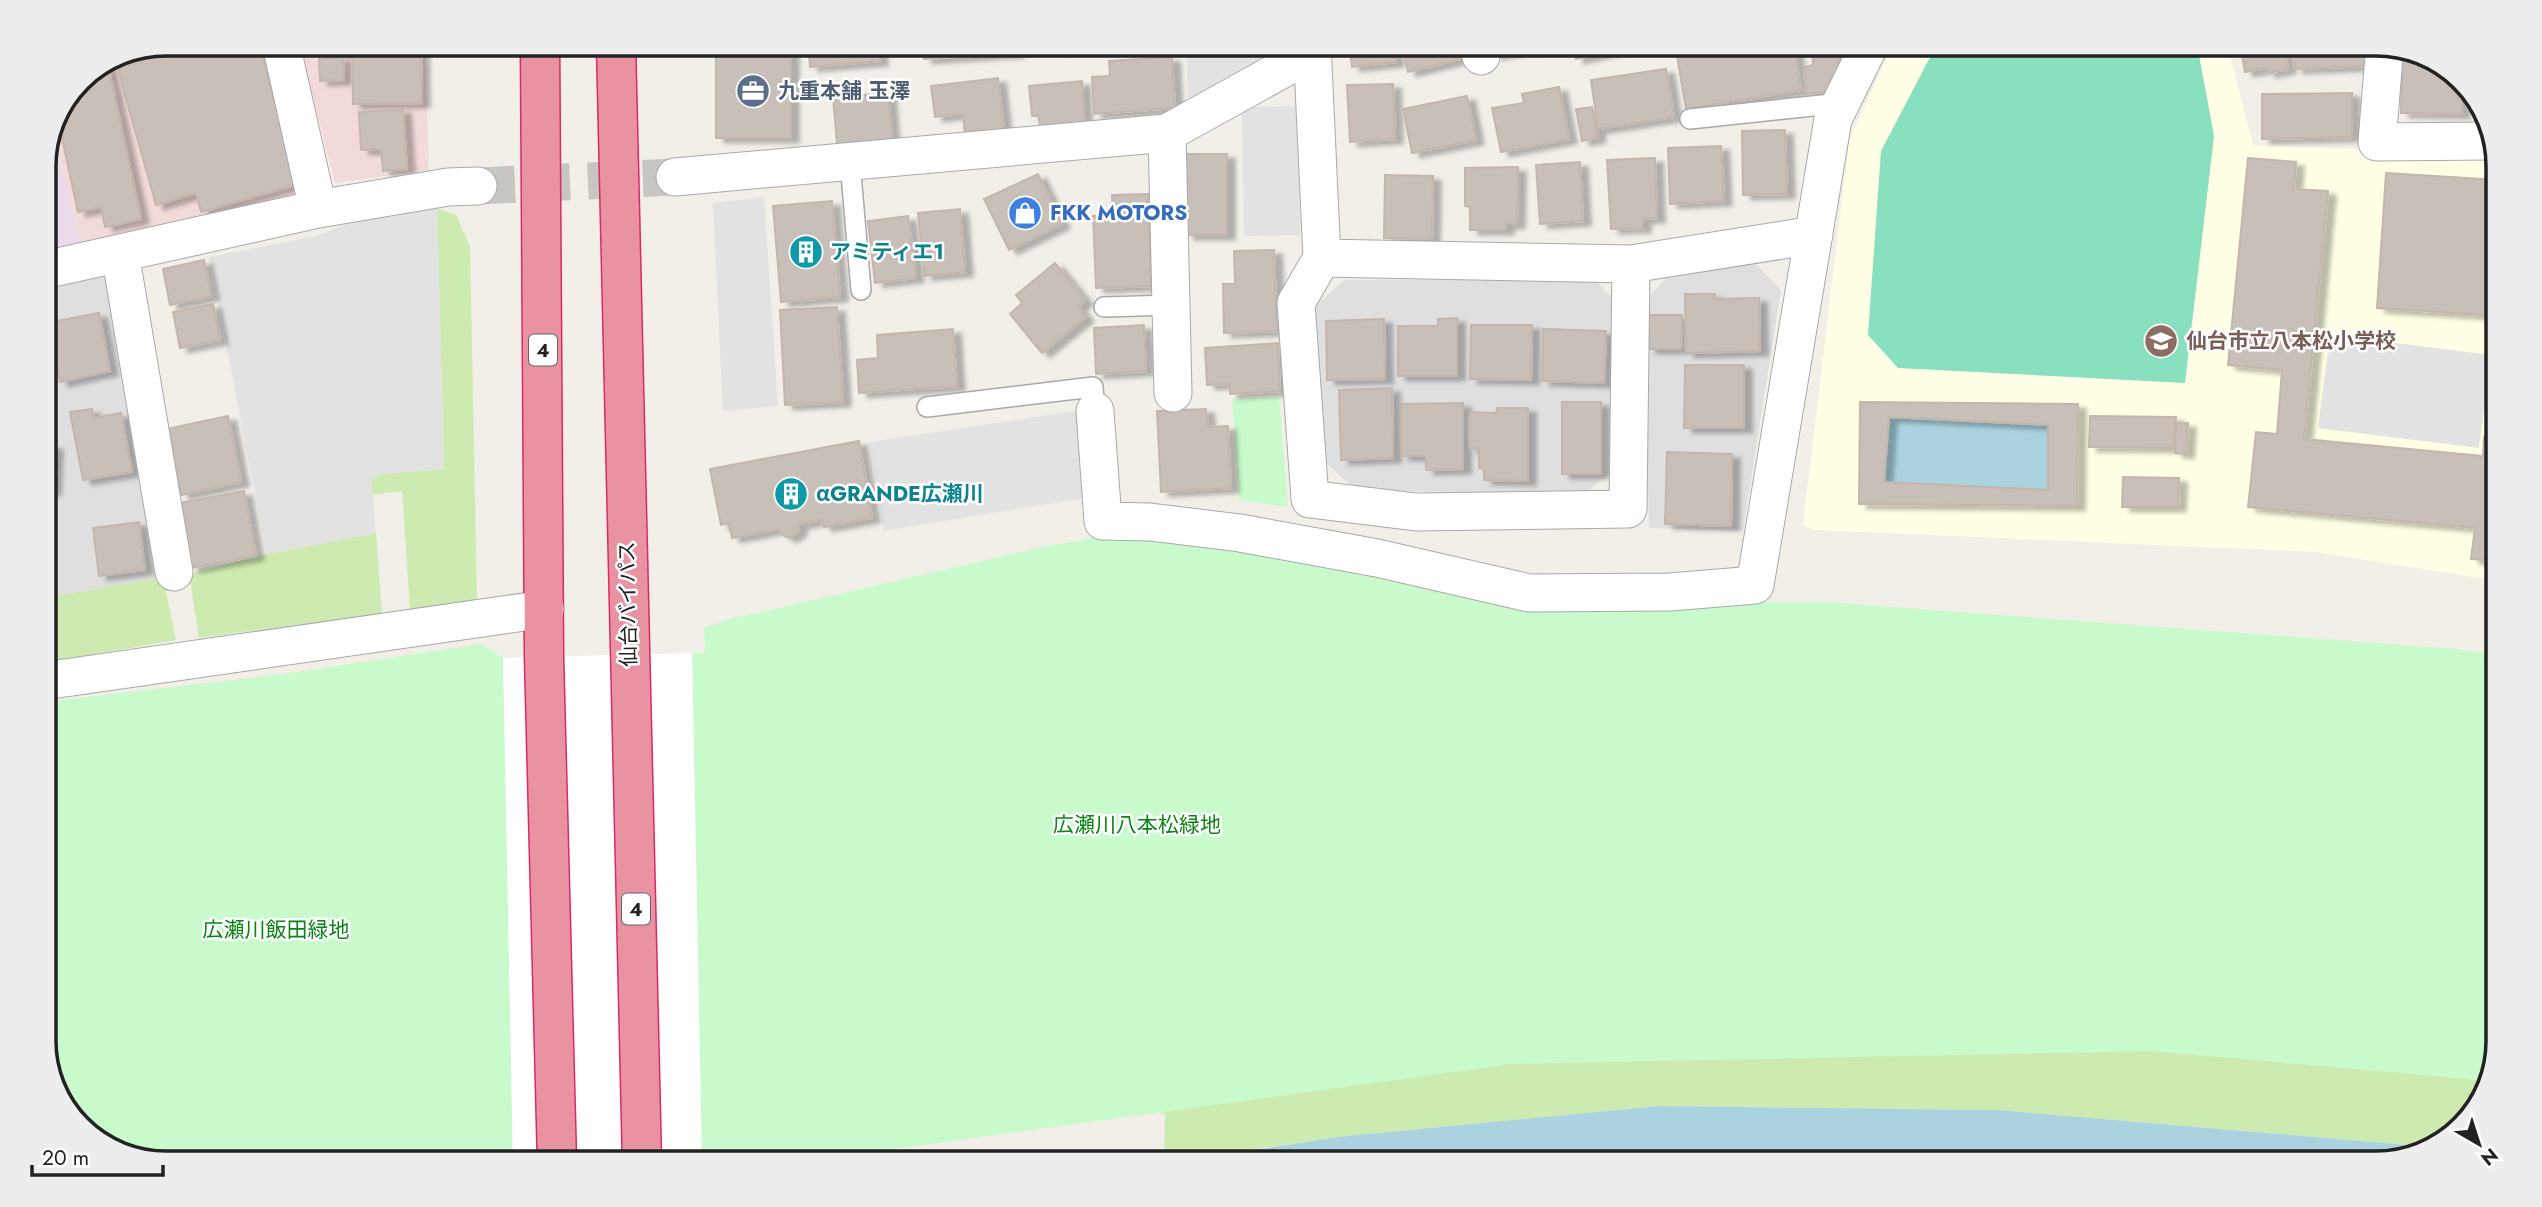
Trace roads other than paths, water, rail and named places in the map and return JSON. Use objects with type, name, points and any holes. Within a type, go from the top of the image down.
[{"type":"highway","name":"4","points":[[540,56],[544,656],[557,1151]]},
{"type":"highway","name":"仙台バイパス","points":[[615,56],[642,1151]]},
{"type":"street","points":[[284,56],[318,209]]},
{"type":"street","points":[[675,177],[1167,133],[1299,56]]},
{"type":"street","points":[[1313,56],[1322,258],[1296,303],[1310,499],[1416,513],[1628,509],[1631,264]]},
{"type":"street","points":[[1095,411],[1104,522],[1150,522],[1240,533],[1377,558],[1529,593],[1670,592],[1755,585],[1833,119],[1864,56]]},
{"type":"street","points":[[2384,57],[2376,142],[2483,141]]},
{"type":"street","points":[[1167,133],[1173,393]]},
{"type":"street","points":[[56,267],[318,209],[448,187],[478,186]]},
{"type":"street","points":[[1322,258],[1631,264],[1814,235]]},
{"type":"street","points":[[120,253],[174,572]]},
{"type":"street","points":[[56,679],[545,609]]},
{"type":"lane","points":[[1690,119],[1841,103]]},
{"type":"lane","points":[[850,162],[861,290]]},
{"type":"lane","points":[[1104,307],[1172,305]]},
{"type":"lane","points":[[927,407],[1093,387],[1095,411]]},
{"type":"water","points":[[1889,417],[2048,425],[2048,490],[1884,482]]},
{"type":"water","points":[[1659,1106],[1998,1110],[2411,1145],[2376,1151],[1249,1151],[1337,1137]]},
{"type":"tunnel","points":[[478,186],[675,177]]},
{"type":"place","name":"九重本舗 玉澤","points":[[753,91]]},
{"type":"place","name":"FKK MOTORS","points":[[1025,213]]},
{"type":"place","name":"アミティエ1","points":[[806,252]]},
{"type":"place","name":"仙台市立八本松小学校","points":[[2161,341]]},
{"type":"place","name":"αGRANDE広瀬川","points":[[791,494]]},
{"type":"park label","name":"広瀬川八本松緑地","points":[[1137,825]]},
{"type":"park label","name":"広瀬川飯田緑地","points":[[276,930]]}]
